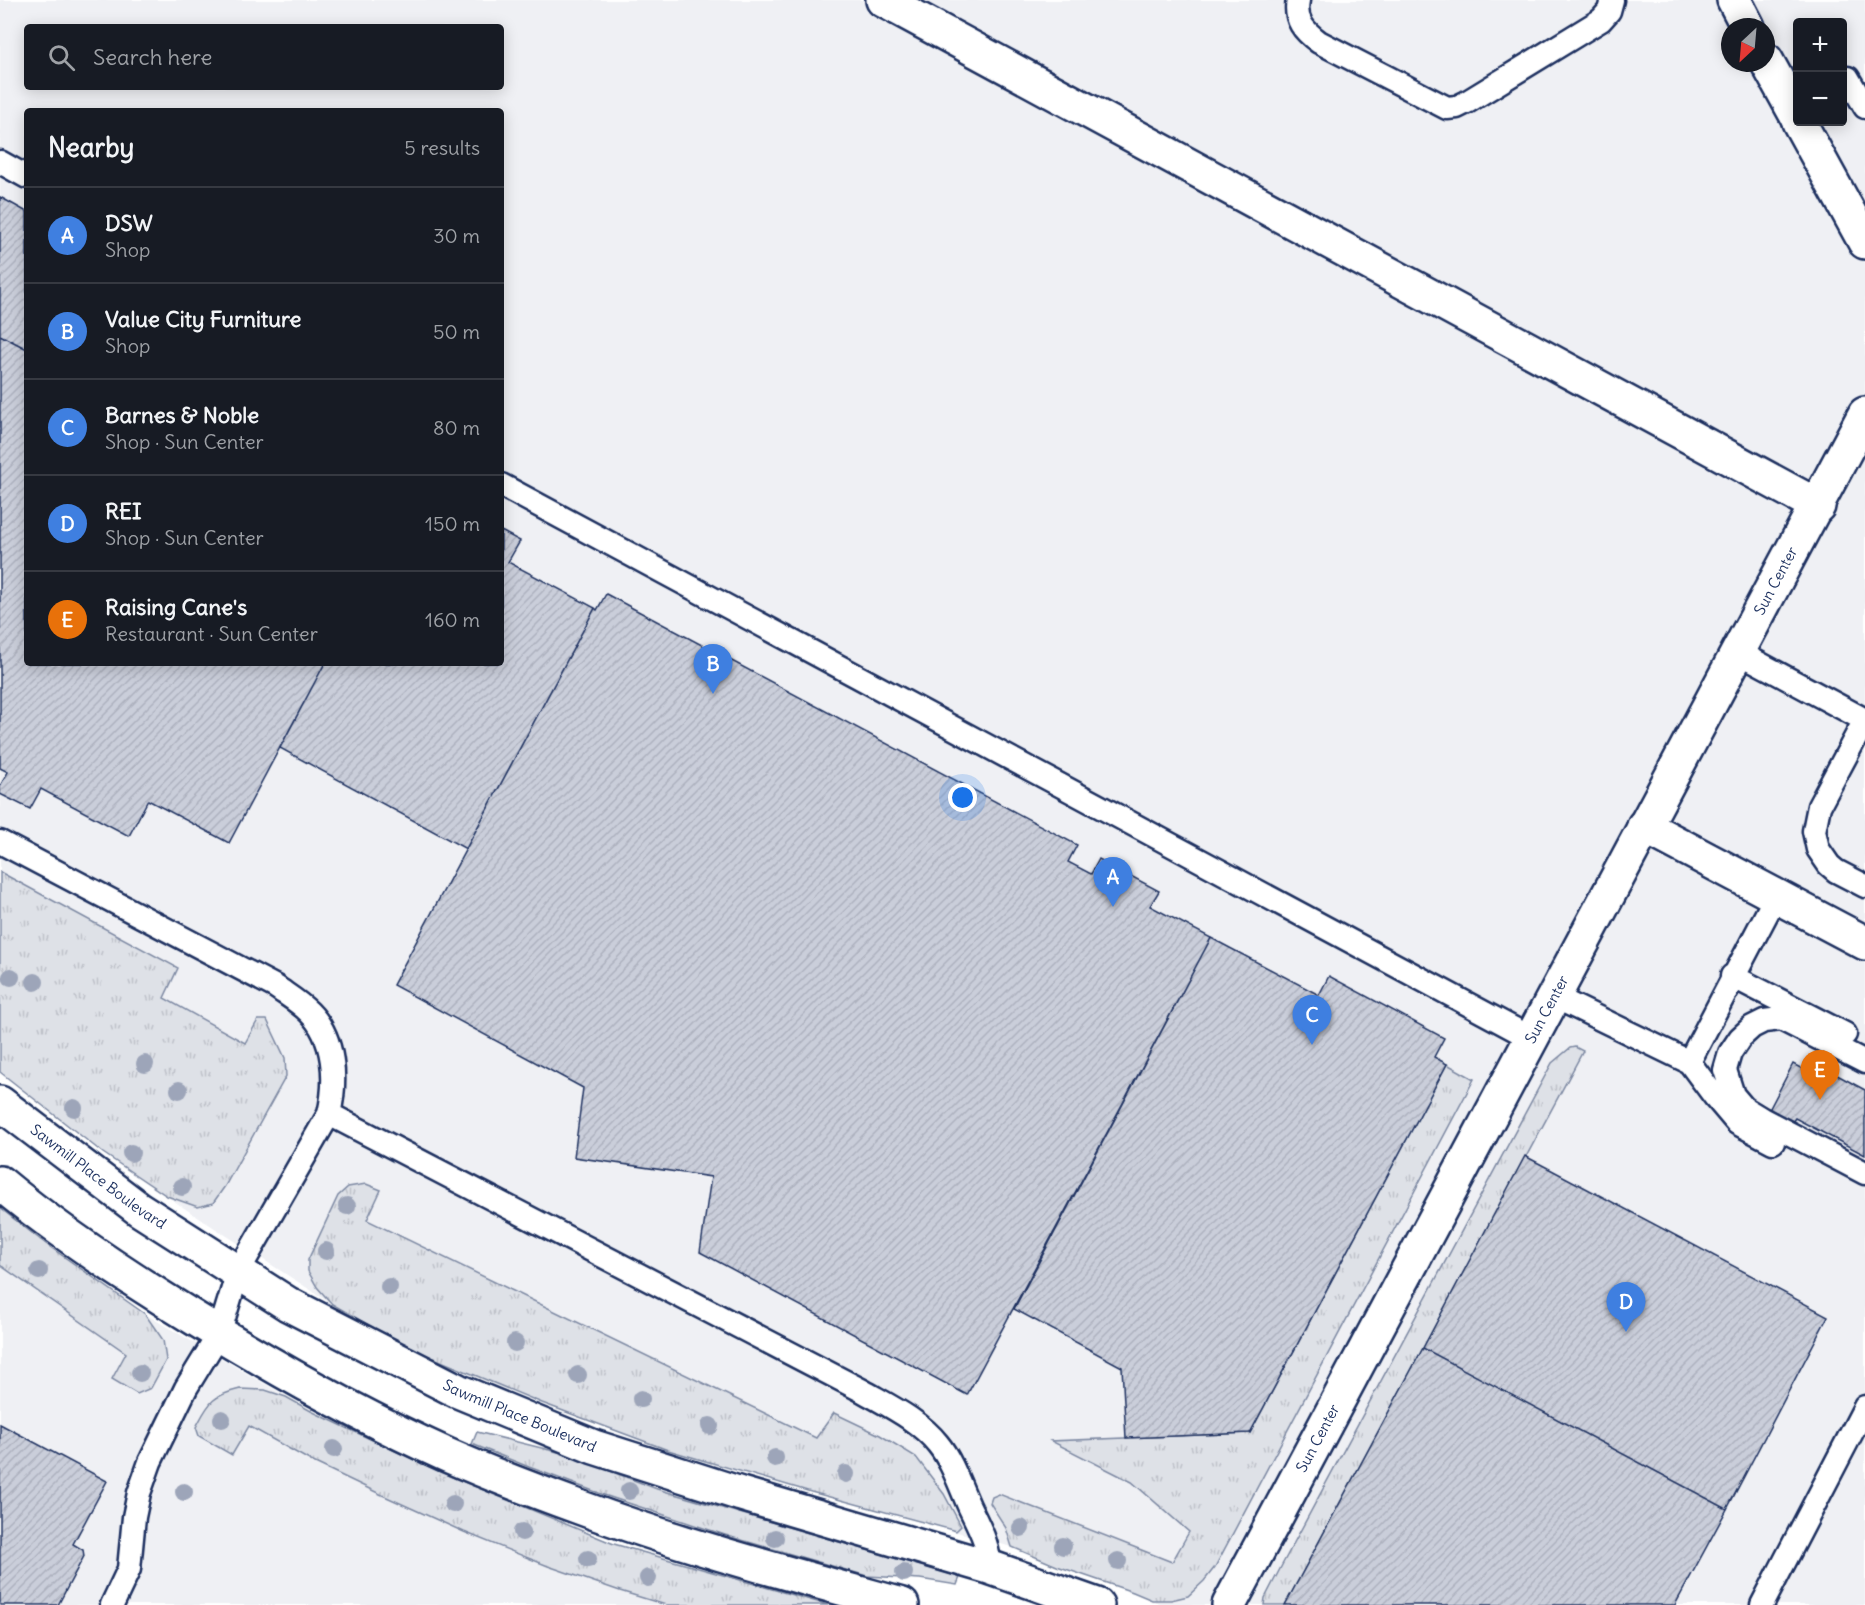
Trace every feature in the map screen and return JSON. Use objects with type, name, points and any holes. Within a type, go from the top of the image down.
[{"type":"street","points":[[883,0],[1818,506]]},
{"type":"street","points":[[1734,0],[1743,18]]},
{"type":"street","points":[[1773,72],[1793,107]]},
{"type":"street","points":[[1803,126],[1865,242]]},
{"type":"street","name":"Sun Center","points":[[1229,1605],[1644,826],[1818,506],[1865,414]]},
{"type":"street","points":[[1644,826],[1865,943]]},
{"type":"street","name":"Sawmill Place Boulevard","points":[[0,1103],[139,1209],[288,1304],[458,1391],[594,1447],[741,1494],[989,1567],[1097,1605]]},
{"type":"street","points":[[0,1183],[24,1203],[142,1287],[219,1334],[337,1401],[438,1450],[579,1507],[694,1546],[902,1605]]},
{"type":"lane","points":[[1298,0],[1296,12],[1300,25],[1319,42],[1447,108],[1457,107],[1467,102],[1600,20],[1609,11],[1612,0]]},
{"type":"lane","points":[[1852,76],[1865,107]]},
{"type":"lane","points":[[0,162],[24,175]]},
{"type":"lane","points":[[504,487],[1531,1038]]},
{"type":"lane","points":[[1738,652],[1865,720],[1819,806],[1814,831],[1818,849],[1829,865],[1865,886]]},
{"type":"lane","points":[[0,842],[276,987],[311,1014],[325,1035],[332,1059],[332,1099],[329,1114],[238,1272],[219,1334],[186,1388],[146,1472],[134,1517],[129,1569],[112,1605]]},
{"type":"lane","points":[[1689,1062],[1732,976],[1776,896]]},
{"type":"lane","points":[[1732,976],[1865,1045]]},
{"type":"lane","points":[[1553,996],[1689,1062],[1737,1123],[1865,1190]]},
{"type":"lane","points":[[1865,1062],[1781,1019],[1764,1021],[1752,1027],[1740,1038],[1730,1053],[1725,1070],[1733,1095],[1744,1108],[1865,1173]]},
{"type":"lane","points":[[329,1114],[852,1385],[911,1419],[939,1444],[948,1461],[983,1534],[989,1567]]},
{"type":"lane","points":[[1762,1605],[1865,1407]]},
{"type":"shaded area","points":[[0,0],[1865,0],[1865,1605],[1163,1605],[1012,1547],[668,1450],[542,1403],[407,1347],[332,1304],[103,1153],[0,1072]]},
{"type":"shaded area","points":[[0,1208],[46,1244],[145,1314],[311,1411],[440,1472],[614,1544],[828,1605],[0,1605]]},
{"type":"green space","points":[[0,872],[178,968],[164,998],[245,1043],[258,1020],[267,1020],[285,1058],[286,1076],[225,1186],[213,1203],[198,1207],[167,1196],[103,1153],[0,1072]]},
{"type":"green space","points":[[1575,1047],[1583,1051],[1285,1605],[1264,1605],[1265,1598],[1282,1565],[1552,1063],[1570,1048]]},
{"type":"green space","points":[[1447,1064],[1474,1079],[1215,1567],[1204,1581],[1188,1596],[1171,1600],[1152,1600],[1057,1566],[1012,1547],[1006,1528],[990,1503],[992,1497],[999,1494],[1172,1562],[1189,1532],[1132,1482],[1051,1441],[1250,1433]]},
{"type":"green space","points":[[366,1184],[381,1190],[367,1220],[816,1438],[834,1413],[880,1435],[916,1457],[944,1494],[961,1526],[956,1531],[668,1450],[542,1403],[407,1347],[332,1304],[317,1287],[308,1271],[308,1260],[338,1196],[348,1187]]},
{"type":"green space","points":[[0,1208],[46,1244],[145,1314],[163,1340],[166,1360],[151,1388],[137,1394],[112,1379],[126,1353],[0,1265]]},
{"type":"green space","points":[[240,1389],[265,1390],[286,1397],[440,1472],[614,1544],[828,1605],[666,1605],[548,1566],[464,1532],[311,1461],[249,1426],[232,1455],[199,1436],[196,1427],[212,1402]]},
{"type":"green space","points":[[477,1432],[566,1454],[657,1489],[960,1577],[957,1585],[920,1579],[867,1576],[731,1537],[604,1495],[472,1444]]},
{"type":"building","points":[[0,197],[24,210],[24,347],[0,335]]},
{"type":"building","points":[[0,335],[24,347],[24,666],[323,666],[229,843],[148,800],[129,836],[41,789],[30,809],[0,794],[0,786],[8,772],[0,768]]},
{"type":"building","points":[[504,533],[520,541],[508,562],[595,608],[466,849],[280,748],[323,666],[504,666]]},
{"type":"building","points":[[606,594],[1077,845],[1068,862],[1091,874],[1099,859],[1159,891],[1150,906],[1211,938],[967,1395],[700,1252],[711,1177],[574,1157],[583,1088],[393,985],[595,608],[597,610]]},
{"type":"building","points":[[1211,938],[1319,995],[1329,976],[1444,1038],[1434,1057],[1447,1064],[1250,1433],[1126,1438],[1122,1367],[1014,1309]]},
{"type":"building","points":[[1815,1063],[1865,1090],[1865,1155],[1795,1118],[1792,1122],[1769,1110],[1793,1064],[1810,1073]]},
{"type":"building","points":[[1525,1156],[1828,1316],[1727,1509],[1423,1348]]},
{"type":"building","points":[[1423,1348],[1727,1509],[1675,1605],[1285,1605]]},
{"type":"building","points":[[0,1424],[107,1481],[73,1544],[83,1550],[84,1556],[58,1605],[0,1605]]},
{"type":"place","name":"Value City Furniture","points":[[713,694]]},
{"type":"place","name":"DSW","points":[[1113,907]]},
{"type":"place","name":"Barnes & Noble","points":[[1312,1045]]},
{"type":"place","name":"Raising Cane's","points":[[1820,1100]]},
{"type":"place","name":"REI","points":[[1626,1332]]}]
